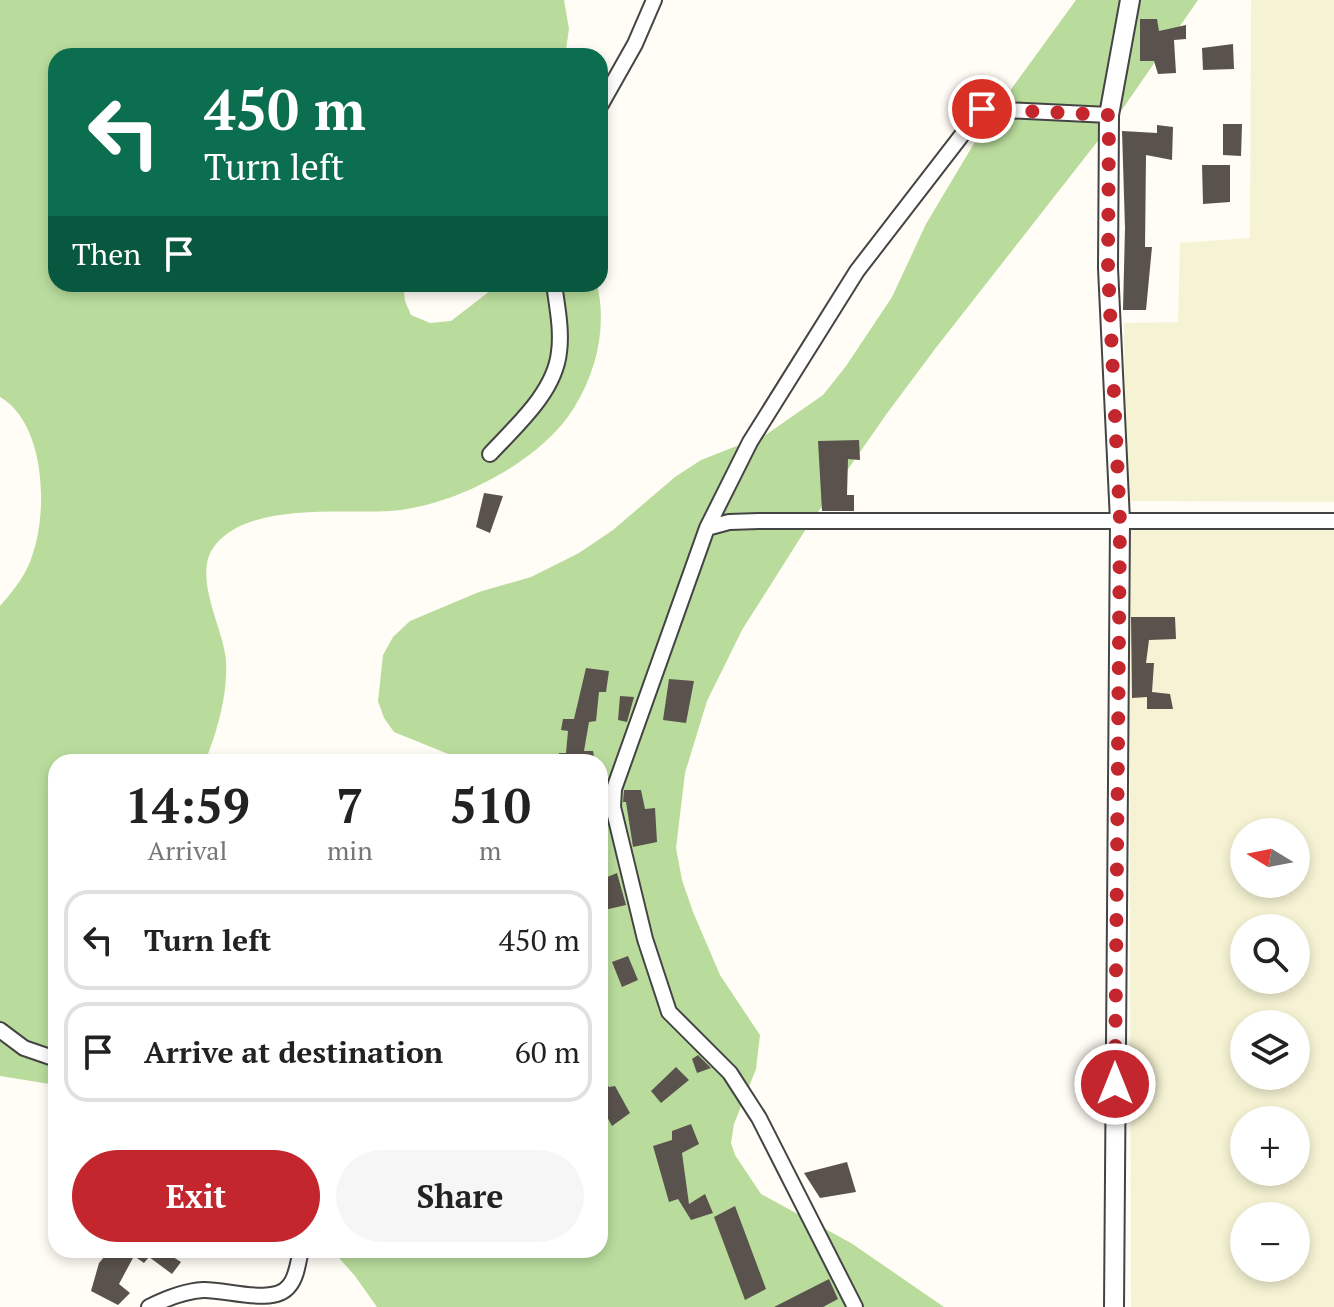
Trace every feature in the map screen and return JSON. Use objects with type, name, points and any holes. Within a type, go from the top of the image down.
[{"type":"street","points":[[608,92],[635,44],[654,0]]},
{"type":"street","points":[[1114,1307],[1120,521],[1108,268],[1109,115],[1130,0]]},
{"type":"street","points":[[855,1307],[759,1118],[730,1073],[669,1012],[645,939],[613,807],[614,789],[707,528],[750,442],[857,271],[982,109],[1109,115]]},
{"type":"street","points":[[490,454],[540,397],[553,375],[560,349],[555,292]]},
{"type":"street","points":[[707,528],[729,522],[1334,521]]},
{"type":"street","points":[[0,1030],[24,1048],[48,1056]]},
{"type":"street","points":[[149,1307],[202,1290],[267,1296],[281,1293],[289,1287],[299,1258]]},
{"type":"shaded area","points":[[1251,0],[1334,0],[1334,502],[1125,501],[1124,323],[1178,322],[1180,243],[1250,238]]},
{"type":"shaded area","points":[[1129,526],[1334,527],[1334,1307],[1131,1307]]},
{"type":"green space","points":[[0,0],[564,0],[569,29],[566,48],[48,48],[48,292],[404,292],[411,315],[430,323],[451,321],[489,292],[598,292],[601,316],[594,363],[575,406],[541,445],[494,478],[468,491],[415,508],[274,516],[232,531],[216,544],[206,570],[207,586],[224,648],[226,674],[221,713],[208,754],[48,754],[48,1084],[0,1076],[0,606],[20,581],[30,561],[38,535],[41,491],[34,446],[26,426],[15,409],[0,397]]},
{"type":"green space","points":[[1076,0],[1198,0],[1119,114],[888,412],[804,532],[742,630],[707,701],[685,773],[676,848],[682,880],[693,912],[720,975],[760,1035],[756,1069],[734,1124],[731,1143],[735,1155],[761,1194],[851,1243],[944,1307],[377,1307],[339,1258],[608,1258],[608,754],[448,754],[394,732],[384,718],[378,701],[383,655],[393,637],[410,621],[479,592],[531,577],[579,553],[701,460],[767,434],[823,395],[892,297],[926,224],[985,125]]},
{"type":"building","points":[[1140,19],[1157,19],[1159,31],[1186,25],[1186,39],[1174,40],[1176,73],[1158,74],[1154,61],[1140,61]]},
{"type":"building","points":[[1233,44],[1234,69],[1203,70],[1202,48]]},
{"type":"building","points":[[1223,124],[1242,124],[1241,156],[1223,155]]},
{"type":"building","points":[[1157,125],[1173,127],[1172,160],[1146,155],[1145,247],[1152,247],[1146,310],[1123,310],[1125,228],[1122,131],[1157,133]]},
{"type":"building","points":[[1202,165],[1230,165],[1230,202],[1203,204]]},
{"type":"building","points":[[859,440],[860,460],[848,459],[847,495],[854,495],[854,511],[822,511],[818,441]]},
{"type":"building","points":[[484,493],[503,496],[490,533],[476,527]]},
{"type":"building","points":[[1131,617],[1175,617],[1176,639],[1149,640],[1146,663],[1154,663],[1152,692],[1170,694],[1173,709],[1147,709],[1147,697],[1132,698]]},
{"type":"building","points":[[586,668],[609,671],[606,692],[599,692],[596,721],[589,722],[584,751],[593,751],[594,754],[559,754],[566,753],[568,731],[561,730],[563,719],[574,719]]},
{"type":"building","points":[[669,679],[694,681],[686,723],[663,720]]},
{"type":"building","points":[[620,696],[634,697],[627,722],[618,720]]},
{"type":"building","points":[[624,790],[641,790],[645,809],[655,808],[657,842],[633,847],[626,802],[623,802]]},
{"type":"building","points":[[617,873],[626,905],[608,909],[608,877]]},
{"type":"building","points":[[628,956],[638,980],[622,987],[612,962]]},
{"type":"building","points":[[698,1055],[711,1068],[697,1073],[692,1059]]},
{"type":"building","points":[[676,1067],[689,1080],[661,1103],[651,1091]]},
{"type":"building","points":[[608,1086],[615,1086],[630,1113],[612,1126],[608,1119]]},
{"type":"building","points":[[691,1124],[699,1144],[682,1153],[689,1204],[705,1194],[713,1213],[691,1220],[678,1199],[669,1202],[653,1146],[672,1140],[672,1131]]},
{"type":"building","points":[[847,1162],[856,1192],[820,1198],[804,1173]]},
{"type":"building","points":[[735,1206],[766,1289],[745,1300],[714,1217]]},
{"type":"building","points":[[103,1258],[133,1258],[119,1284],[130,1293],[118,1305],[91,1291]]},
{"type":"building","points":[[150,1258],[175,1258],[181,1262],[172,1274]]},
{"type":"building","points":[[829,1279],[838,1299],[823,1307],[774,1307]]},
{"type":"route","points":[[982,109],[1109,115],[1108,268],[1120,521],[1115,1084]]}]
